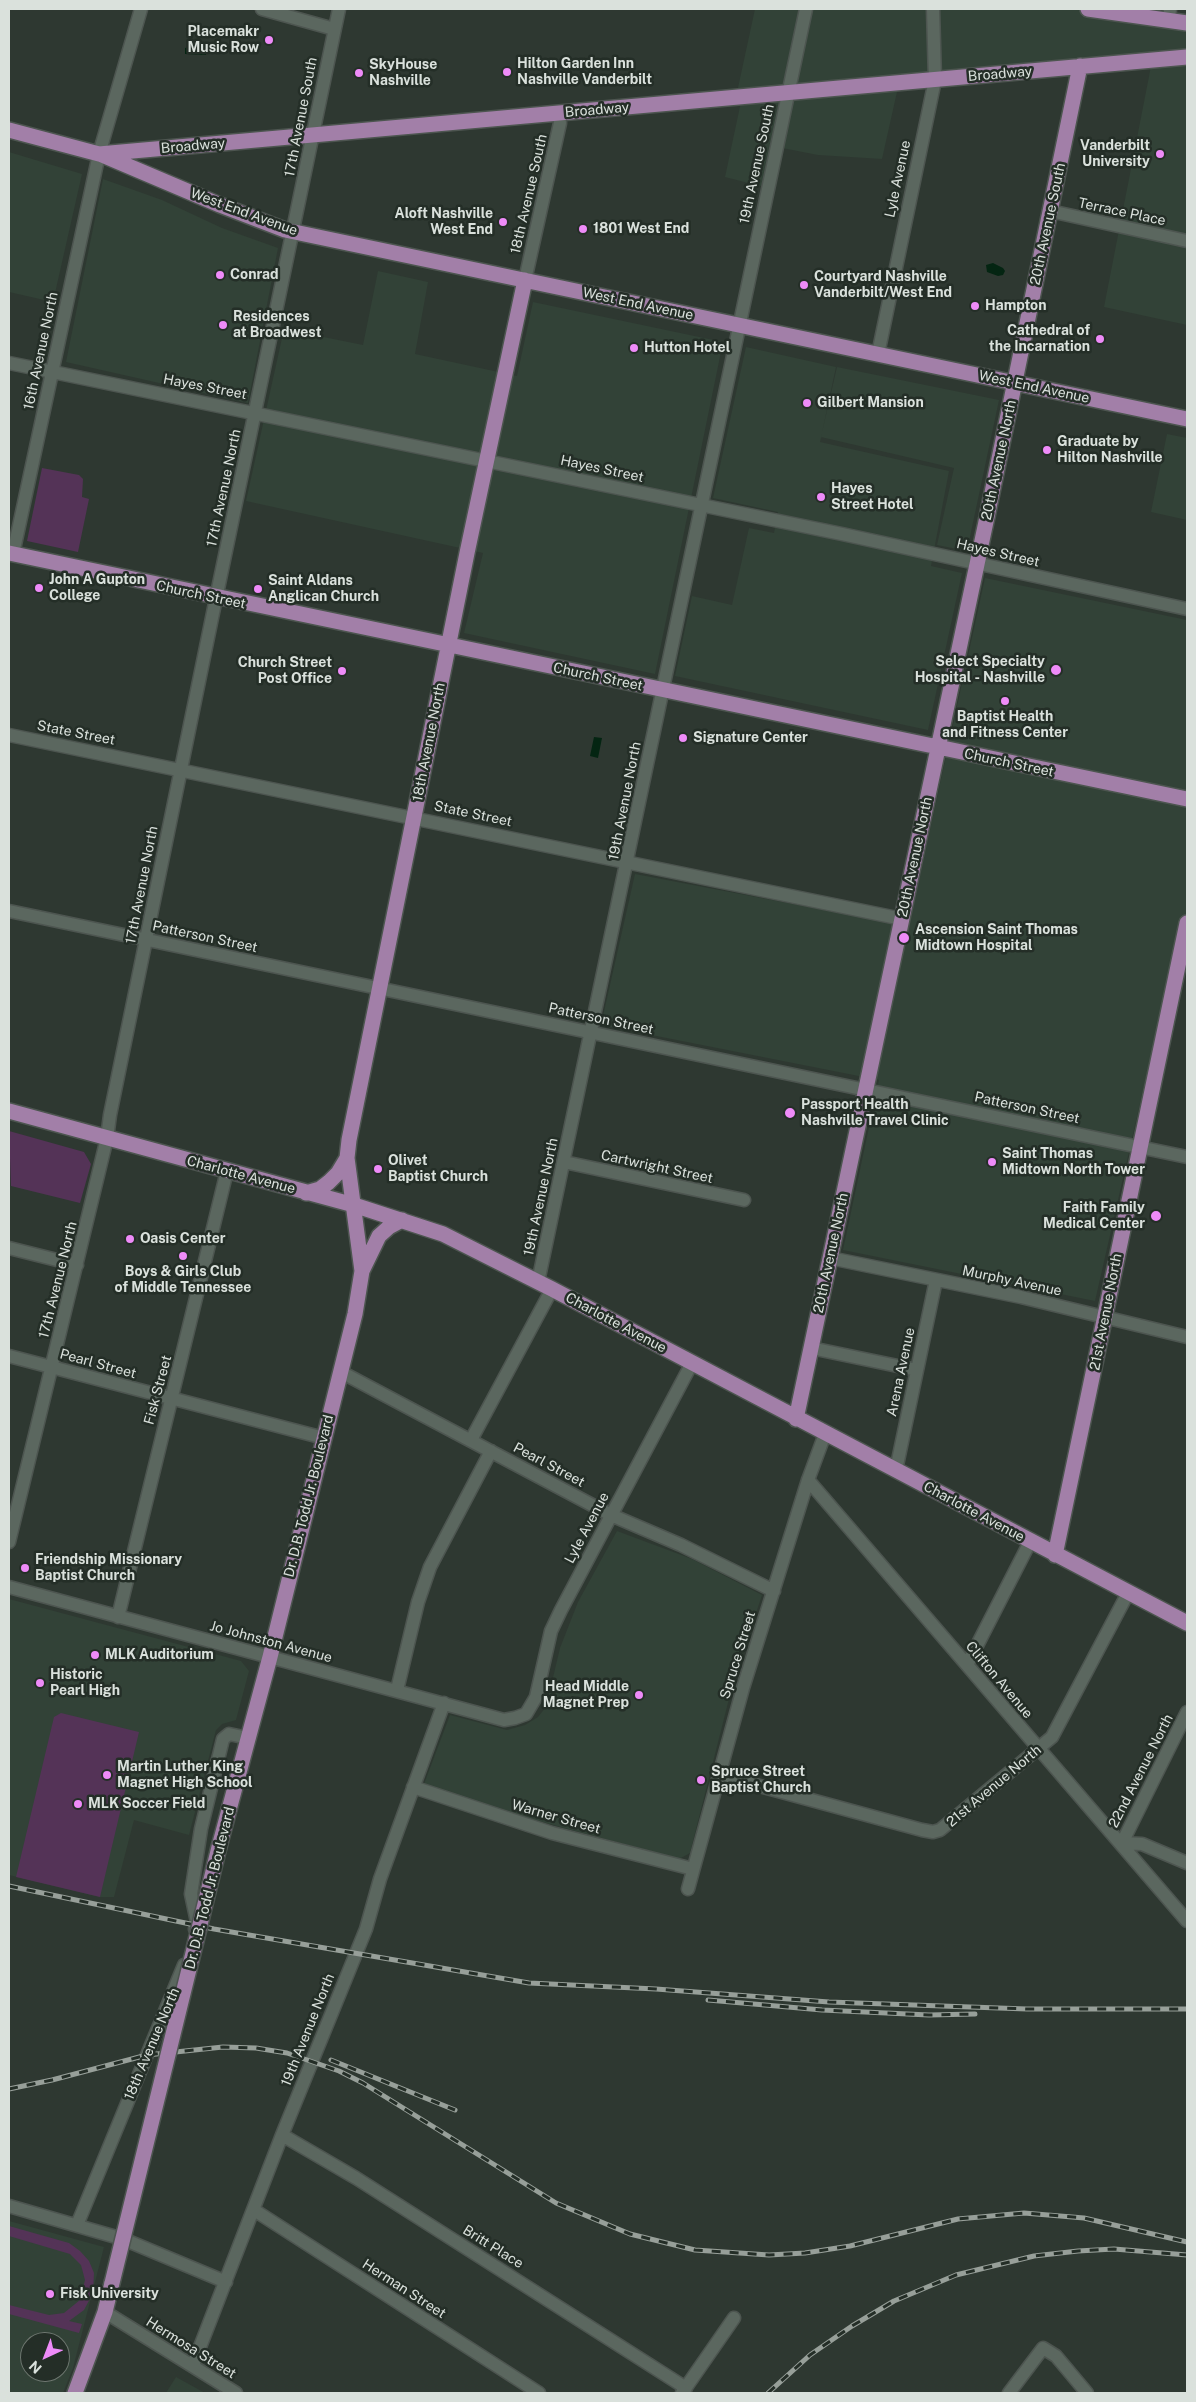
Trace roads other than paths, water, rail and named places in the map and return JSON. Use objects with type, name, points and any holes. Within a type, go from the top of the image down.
[{"type":"main road","points":[[1088,9],[1169,14],[1187,23]]},
{"type":"main road","name":"Broadway","points":[[9,130],[99,154],[1187,57]]},
{"type":"main road","name":"20th Avenue South","points":[[1015,383],[1080,66]]},
{"type":"main road","name":"West End Avenue","points":[[99,154],[225,208],[293,232],[1187,418]]},
{"type":"main road","name":"18th Avenue North","points":[[354,1205],[347,1158],[448,646],[525,280]]},
{"type":"main road","name":"20th Avenue North","points":[[796,1418],[1015,383]]},
{"type":"main road","name":"Church Street","points":[[11,554],[1187,799]]},
{"type":"main road","name":"21st Avenue North","points":[[1055,1555],[1140,1147],[1183,963],[1187,923]]},
{"type":"main road","name":"Charlotte Avenue","points":[[9,1111],[354,1205],[456,1240],[1187,1623]]},
{"type":"main road","points":[[306,1193],[320,1189],[329,1182],[338,1173],[347,1158]]},
{"type":"main road","name":"Dr. D.B. Todd Jr. Boulevard","points":[[75,2393],[105,2312],[219,1847],[270,1657],[355,1314],[362,1271],[354,1205]]},
{"type":"main road","points":[[362,1271],[380,1236],[388,1227],[402,1220]]},
{"type":"street","name":"16th Avenue North","points":[[11,554],[99,154],[141,9]]},
{"type":"street","points":[[262,9],[334,29]]},
{"type":"street","name":"17th Avenue South","points":[[293,232],[339,9]]},
{"type":"street","name":"19th Avenue South","points":[[738,326],[806,9]]},
{"type":"street","name":"Lyle Avenue","points":[[878,354],[934,80],[933,9]]},
{"type":"street","name":"18th Avenue South","points":[[525,280],[560,123],[559,114]]},
{"type":"street","name":"Terrace Place","points":[[1050,211],[1187,241]]},
{"type":"street","name":"17th Avenue North","points":[[9,1542],[107,1138],[110,1115],[216,598],[293,232]]},
{"type":"street","name":"19th Avenue North","points":[[538,1282],[590,1032],[628,862],[738,326]]},
{"type":"street","name":"Hayes Street","points":[[9,363],[256,412],[977,563],[1187,609]]},
{"type":"street","name":"State Street","points":[[9,735],[902,919]]},
{"type":"street","name":"Patterson Street","points":[[9,911],[1187,1157]]},
{"type":"street","name":"Cartwright Street","points":[[564,1162],[744,1200]]},
{"type":"street","name":"Fisk Street","points":[[118,1617],[227,1171]]},
{"type":"street","points":[[9,1248],[77,1265]]},
{"type":"street","name":"Murphy Avenue","points":[[830,1258],[1022,1297],[1187,1337]]},
{"type":"street","name":"Arena Avenue","points":[[896,1470],[936,1280]]},
{"type":"street","points":[[471,1440],[552,1289]]},
{"type":"street","points":[[811,1348],[917,1370]]},
{"type":"street","name":"Pearl Street","points":[[9,1356],[171,1400],[324,1438]]},
{"type":"street","name":"Lyle Avenue","points":[[526,1714],[536,1697],[551,1631],[692,1363]]},
{"type":"street","name":"Pearl Street","points":[[340,1372],[612,1515],[774,1591]]},
{"type":"street","name":"Spruce Street","points":[[688,1889],[743,1688],[808,1480],[825,1434]]},
{"type":"street","points":[[396,1690],[425,1579],[491,1451]]},
{"type":"street","name":"Clifton Avenue","points":[[808,1480],[1122,1843],[1187,1921]]},
{"type":"street","points":[[967,1666],[1030,1542]]},
{"type":"street","name":"Jo Johnston Avenue","points":[[9,1587],[504,1720],[526,1714]]},
{"type":"street","name":"21st Avenue North","points":[[719,1776],[933,1832],[940,1830],[1054,1734],[1128,1593]]},
{"type":"street","name":"19th Avenue North","points":[[193,2365],[282,2134],[366,1929],[380,1879],[444,1704]]},
{"type":"street","name":"22nd Avenue North","points":[[1122,1843],[1187,1712]]},
{"type":"street","name":"18th Avenue North","points":[[77,2225],[175,1991],[193,1940],[196,1922],[191,1894],[201,1829],[223,1739],[229,1734],[248,1738]]},
{"type":"street","name":"Warner Street","points":[[413,1787],[552,1833],[693,1869]]},
{"type":"street","points":[[1122,1843],[1142,1844],[1187,1862]]},
{"type":"street","name":"Britt Place","points":[[282,2134],[364,2183],[684,2391]]},
{"type":"street","points":[[9,2206],[123,2239],[226,2282]]},
{"type":"street","name":"Herman Street","points":[[254,2210],[539,2393]]},
{"type":"street","name":"Hermosa Street","points":[[105,2312],[236,2393]]},
{"type":"street","points":[[684,2391],[734,2318]]},
{"type":"street","points":[[1009,2393],[1043,2348],[1056,2356],[1087,2393]]},
{"type":"railway","points":[[9,1886],[214,1929],[529,1983],[656,1989],[829,2002],[1027,2009],[1187,2009]]},
{"type":"railway","points":[[708,2000],[822,2010],[929,2015],[975,2014]]},
{"type":"railway","points":[[9,2089],[52,2080],[147,2055],[223,2047],[256,2048],[287,2053],[339,2071],[363,2083],[556,2203],[630,2234],[695,2250],[769,2255],[805,2253],[850,2246],[958,2219],[1024,2213],[1084,2218],[1187,2242]]},
{"type":"railway","points":[[331,2060],[455,2110]]},
{"type":"railway","points":[[768,2393],[810,2355],[852,2326],[894,2301],[956,2275],[1034,2256],[1078,2251],[1114,2249],[1187,2255]]},
{"type":"place","name":"Placemakr Music Row","points":[[269,40]]},
{"type":"place","name":"Hilton Garden Inn Nashville Vanderbilt","points":[[507,72]]},
{"type":"place","name":"SkyHouse Nashville","points":[[359,73]]},
{"type":"place","name":"Vanderbilt University","points":[[1160,154]]},
{"type":"place","name":"Aloft Nashville West End","points":[[503,222]]},
{"type":"place","name":"1801 West End","points":[[583,229]]},
{"type":"place","name":"Conrad","points":[[220,275]]},
{"type":"place","name":"Courtyard Nashville Vanderbilt/West End","points":[[804,285]]},
{"type":"place","name":"Hampton","points":[[975,306]]},
{"type":"place","name":"Residences at Broadwest","points":[[223,325]]},
{"type":"place","name":"Cathedral of the Incarnation","points":[[1100,339]]},
{"type":"place","name":"Hutton Hotel","points":[[634,348]]},
{"type":"place","name":"Gilbert Mansion","points":[[807,403]]},
{"type":"place","name":"Graduate by Hilton Nashville","points":[[1047,450]]},
{"type":"place","name":"Hayes Street Hotel","points":[[821,497]]},
{"type":"place","name":"John A Gupton College","points":[[39,588]]},
{"type":"place","name":"Saint Aldans Anglican Church","points":[[258,589]]},
{"type":"place","name":"Select Specialty Hospital - Nashville","points":[[1056,670]]},
{"type":"place","name":"Church Street Post Office","points":[[342,671]]},
{"type":"place","name":"Baptist Health and Fitness Center","points":[[1005,701]]},
{"type":"place","name":"Signature Center","points":[[683,738]]},
{"type":"place","name":"Ascension Saint Thomas Midtown Hospital","points":[[904,938]]},
{"type":"place","name":"Passport Health Nashville Travel Clinic","points":[[790,1113]]},
{"type":"place","name":"Saint Thomas Midtown North Tower","points":[[992,1162]]},
{"type":"place","name":"Olivet Baptist Church","points":[[378,1169]]},
{"type":"place","name":"Faith Family Medical Center","points":[[1156,1216]]},
{"type":"place","name":"Oasis Center","points":[[130,1239]]},
{"type":"place","name":"Boys & Girls Club of Middle Tennessee","points":[[183,1256]]},
{"type":"place","name":"Friendship Missionary Baptist Church","points":[[25,1568]]},
{"type":"place","name":"MLK Auditorium","points":[[95,1655]]},
{"type":"place","name":"Historic Pearl High","points":[[40,1683]]},
{"type":"place","name":"Head Middle Magnet Prep","points":[[639,1695]]},
{"type":"place","name":"Martin Luther King Magnet High School","points":[[107,1775]]},
{"type":"place","name":"Spruce Street Baptist Church","points":[[701,1780]]},
{"type":"place","name":"MLK Soccer Field","points":[[78,1804]]},
{"type":"place","name":"Fisk University","points":[[50,2294]]}]
